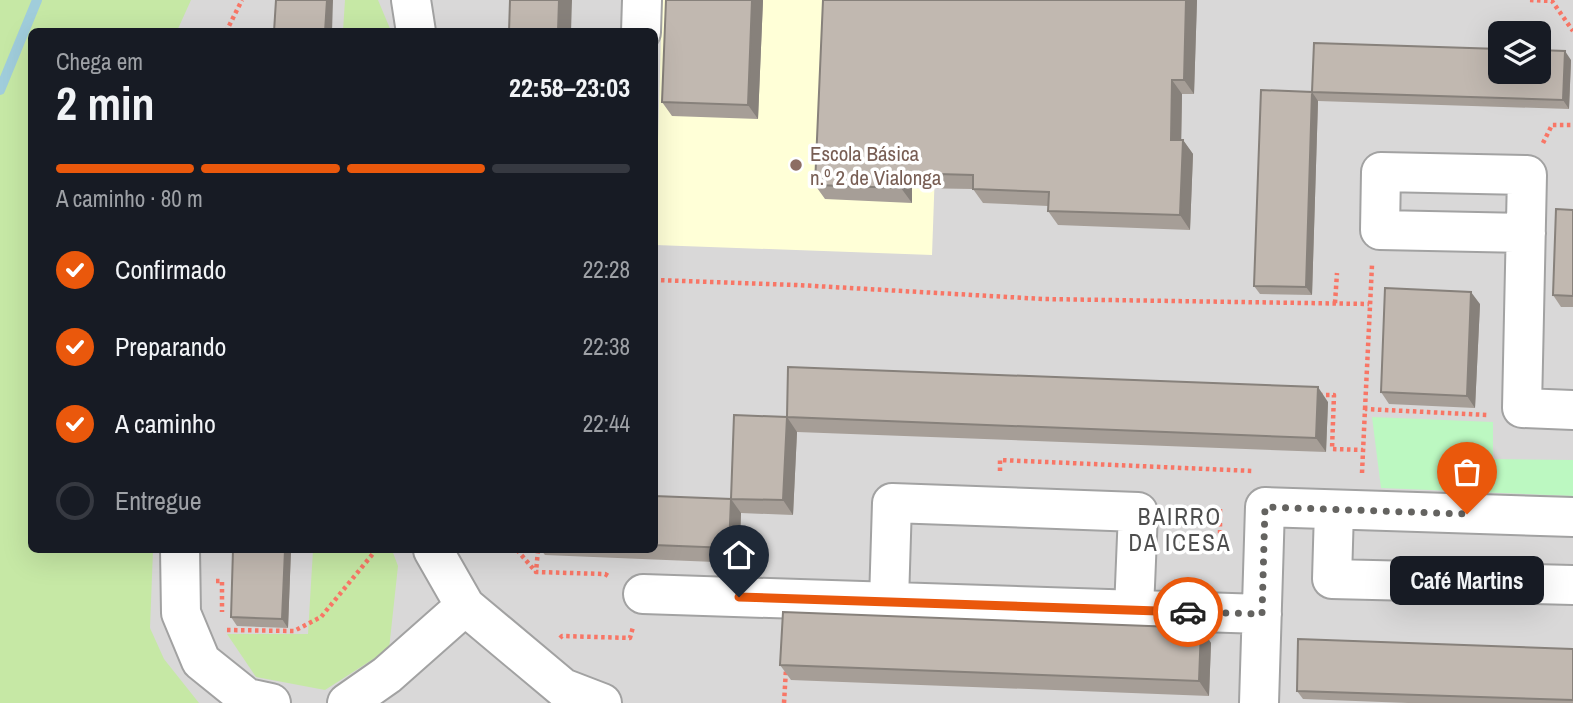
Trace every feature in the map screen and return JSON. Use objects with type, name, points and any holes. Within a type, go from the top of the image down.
[{"type":"street","points":[[411,0],[415,28]]},
{"type":"street","points":[[641,28],[642,0]]},
{"type":"street","points":[[1526,233],[1522,408],[1573,410]]},
{"type":"street","points":[[889,601],[892,503],[1138,512],[1134,610]]},
{"type":"street","points":[[1259,703],[1265,507],[1573,517]]},
{"type":"street","points":[[1334,510],[1332,579],[1573,585]]},
{"type":"street","points":[[435,553],[465,606],[563,688],[602,703]]},
{"type":"street","points":[[179,565],[181,613],[201,661],[247,698],[271,703]]},
{"type":"street","points":[[643,594],[1262,614]]},
{"type":"street","points":[[347,703],[387,676],[465,606]]},
{"type":"path","points":[[228,28],[243,0]]},
{"type":"path","points":[[1530,0],[1552,1],[1573,31]]},
{"type":"path","points":[[1335,303],[1337,273]]},
{"type":"path","points":[[1349,474],[1362,475],[1370,274]]},
{"type":"path","points":[[658,281],[797,285],[1043,299],[1369,304]]},
{"type":"path","points":[[1307,394],[1334,395],[1332,449],[1363,450]]},
{"type":"path","points":[[1365,409],[1499,415]]},
{"type":"path","points":[[999,507],[1000,460],[1260,471]]},
{"type":"path","points":[[222,629],[294,631],[321,617],[374,553]]},
{"type":"path","points":[[520,553],[536,572],[605,574],[643,594],[630,638],[562,636],[534,664]]},
{"type":"path","points":[[536,572],[538,553]]},
{"type":"path","points":[[179,565],[222,581],[222,617]]},
{"type":"path","points":[[784,703],[787,660]]},
{"type":"shaded area","points":[[0,0],[1573,0],[1573,703],[0,703]]},
{"type":"shaded area","name":"Escola Básica n.º 2 de Vialonga","points":[[662,0],[941,0],[932,255],[658,245]]},
{"type":"green space","points":[[0,0],[191,0],[178,28],[28,28],[28,553],[153,553],[150,628],[164,659],[199,703],[0,703]]},
{"type":"green space","points":[[345,0],[378,0],[390,28],[343,28]]},
{"type":"green space","points":[[1372,417],[1493,422],[1493,459],[1573,460],[1573,496],[1381,488]]},
{"type":"green space","points":[[313,553],[393,553],[398,566],[389,649],[325,690],[256,677],[227,634],[308,634]]},
{"type":"building","points":[[276,0],[327,0],[325,28],[274,28]]},
{"type":"building","points":[[510,0],[559,0],[558,28],[509,28]]},
{"type":"building","points":[[666,0],[752,0],[748,105],[662,102]]},
{"type":"building","points":[[823,0],[1186,0],[1184,80],[1172,80],[1171,140],[1183,140],[1180,215],[1048,211],[1049,192],[973,189],[973,175],[902,173],[901,188],[815,185]]},
{"type":"building","points":[[1314,43],[1488,49],[1488,84],[1551,84],[1551,50],[1565,51],[1563,100],[1312,92]]},
{"type":"building","points":[[1261,90],[1312,92],[1306,287],[1254,286]]},
{"type":"building","points":[[1556,209],[1573,210],[1573,296],[1553,295]]},
{"type":"building","points":[[1385,288],[1471,292],[1467,396],[1381,392]]},
{"type":"building","points":[[788,367],[1318,387],[1316,438],[787,417]]},
{"type":"building","points":[[734,415],[787,417],[783,500],[731,499]]},
{"type":"building","points":[[658,496],[731,499],[729,548],[658,545]]},
{"type":"building","points":[[233,553],[285,553],[282,619],[231,617]]},
{"type":"building","points":[[783,612],[1201,628],[1199,681],[780,665]]},
{"type":"building","points":[[1298,639],[1573,649],[1573,700],[1297,691]]},
{"type":"waterway","points":[[0,90],[37,0]]},
{"type":"way so far","points":[[1188,612],[1262,614],[1265,507],[1467,514]]},
{"type":"place","name":"Escola Básica n.º 2 de Vialonga","points":[[796,165]]},
{"type":"place","name":"Café Martins","points":[[1467,514]]},
{"type":"district","name":"BAIRRO DA ICESA","points":[[1180,529]]},
{"type":"route","points":[[739,597],[1188,612]]}]
